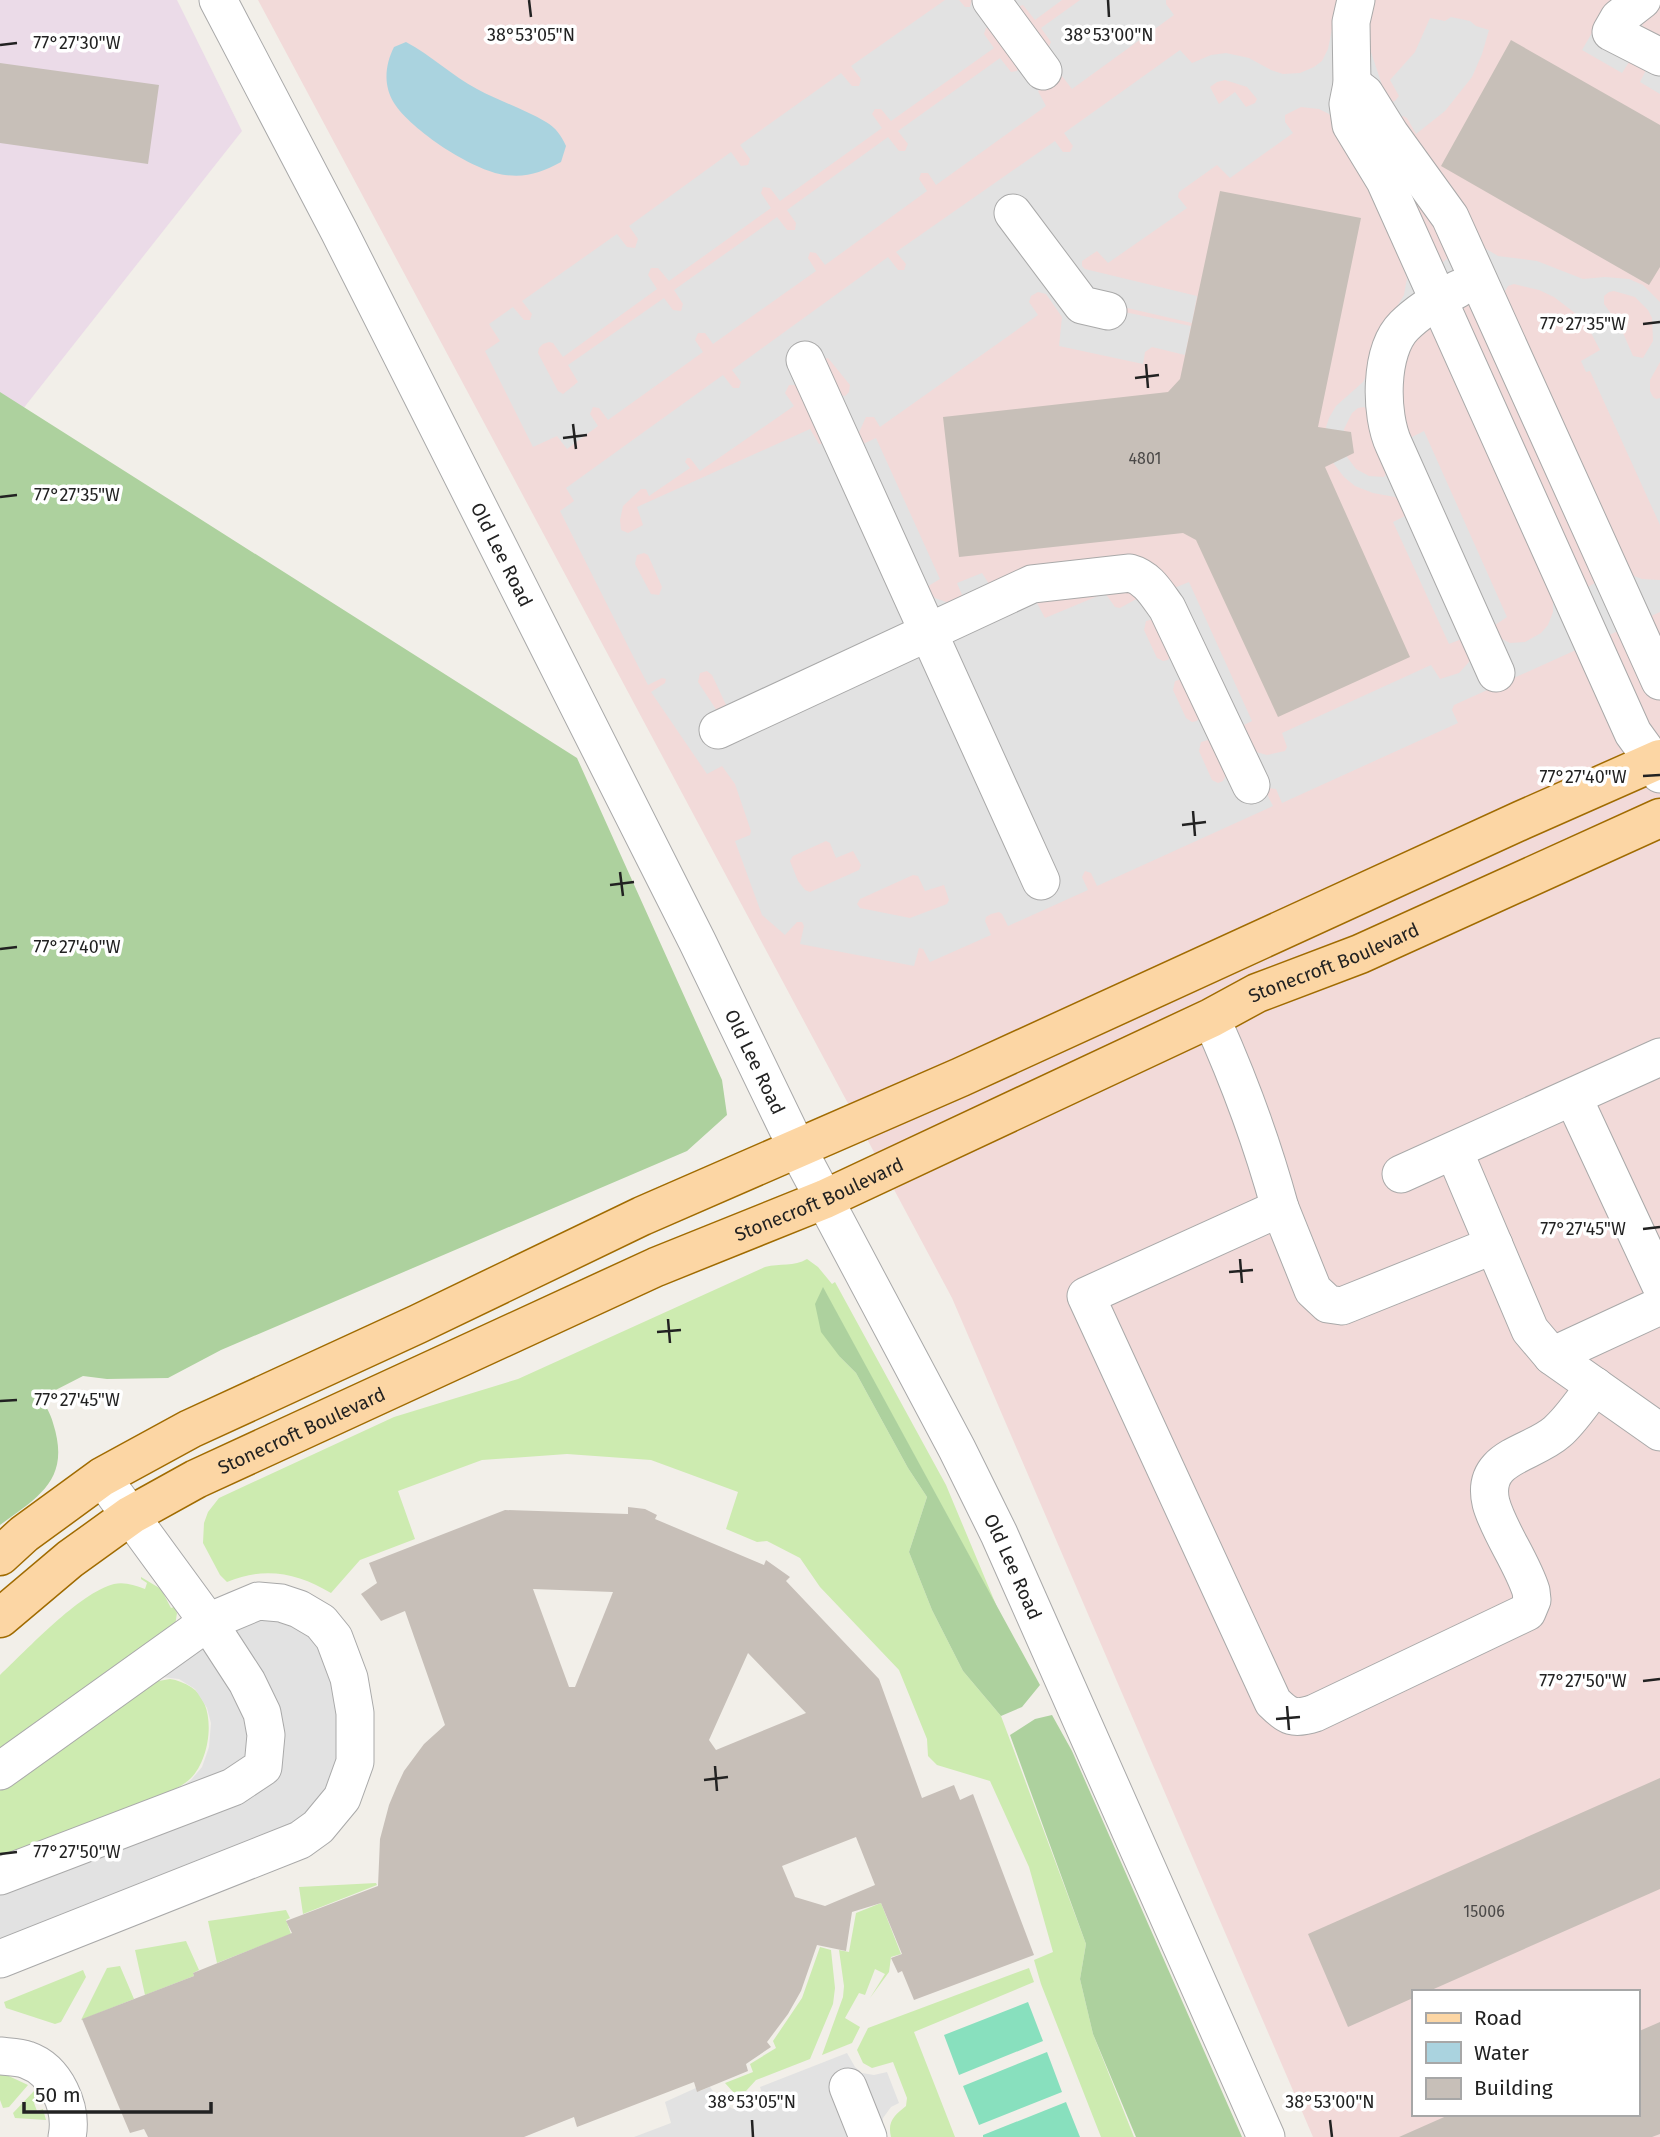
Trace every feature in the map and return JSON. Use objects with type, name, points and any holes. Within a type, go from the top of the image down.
[{"type":"main road","points":[[0,1556],[24,1534],[102,1476],[190,1429],[418,1324],[642,1216],[973,1072],[1658,765]]},
{"type":"main road","name":"Stonecroft Boulevard","points":[[0,1618],[70,1559],[131,1515],[196,1479],[656,1267],[825,1199],[1211,1018],[1257,993],[1360,954],[1660,818]]},
{"type":"street","name":"Old Lee Road","points":[[218,0],[339,231],[690,928],[797,1148],[957,1448],[999,1534],[1266,2137]]},
{"type":"street","points":[[991,0],[1043,71]]},
{"type":"street","points":[[1356,0],[1351,22],[1352,84],[1348,104],[1351,125],[1385,181],[1633,733],[1658,765]]},
{"type":"street","points":[[1642,0],[1619,18],[1611,32],[1660,57]]},
{"type":"street","points":[[1352,84],[1365,94],[1395,142],[1450,217],[1660,681]]},
{"type":"street","points":[[1013,213],[1082,305],[1108,311]]},
{"type":"street","points":[[1477,279],[1438,300],[1402,328],[1394,343],[1384,382],[1385,415],[1387,430],[1496,673]]},
{"type":"street","points":[[805,360],[1041,881]]},
{"type":"street","points":[[718,730],[1032,584],[1130,573],[1141,576],[1167,608],[1251,785]]},
{"type":"street","points":[[1211,1018],[1240,1081],[1280,1208],[1313,1290],[1328,1304],[1342,1306],[1494,1245]]},
{"type":"street","points":[[1401,1174],[1660,1057]]},
{"type":"street","points":[[1573,1097],[1660,1283]]},
{"type":"street","points":[[1454,1151],[1530,1330],[1552,1356],[1660,1432]]},
{"type":"street","points":[[1280,1208],[1086,1296],[1273,1702],[1286,1715],[1300,1718],[1315,1713],[1527,1612],[1532,1600],[1531,1591],[1492,1505],[1489,1486],[1493,1474],[1503,1462],[1558,1432],[1595,1387]]},
{"type":"street","points":[[1552,1356],[1660,1306]]},
{"type":"street","points":[[0,1877],[233,1787],[263,1767],[265,1735],[262,1713],[247,1682],[208,1622],[102,1476]]},
{"type":"street","points":[[0,1771],[208,1622],[258,1601],[281,1603],[299,1609],[321,1622],[334,1638],[354,1695],[357,1741],[355,1762],[342,1798],[318,1827],[300,1840],[0,1959]]},
{"type":"street","points":[[0,2056],[28,2060],[51,2075],[63,2098],[69,2127],[67,2137]]},
{"type":"street","points":[[848,2087],[868,2137]]},
{"type":"shaded area","points":[[0,0],[177,0],[242,131],[0,438]]},
{"type":"shaded area","points":[[258,0],[1660,0],[1660,2137],[1313,2137],[952,1298]]},
{"type":"shaded area","points":[[945,0],[959,0],[965,7],[970,7],[972,0],[1062,0],[1035,20],[1023,5],[1016,7],[1048,49],[1051,42],[1041,28],[1080,0],[1166,0],[1174,15],[1072,89],[1062,76],[1054,79],[1038,91],[1046,106],[936,185],[928,173],[921,173],[919,179],[927,191],[825,265],[816,253],[810,252],[808,258],[816,271],[713,344],[705,333],[698,333],[695,340],[703,352],[608,420],[599,408],[593,407],[590,414],[598,426],[567,449],[557,436],[533,447],[485,351],[500,341],[489,324],[513,307],[524,320],[530,320],[532,314],[522,301],[617,234],[627,247],[635,248],[638,239],[629,226],[731,152],[741,166],[748,165],[750,159],[740,145],[841,73],[852,86],[859,86],[861,79],[851,66]],"holes":[[[991,27],[1019,65],[1017,71],[1011,72],[1000,58],[898,131],[908,144],[905,151],[899,151],[888,137],[787,210],[796,223],[795,230],[787,230],[777,217],[674,290],[683,304],[681,311],[673,310],[664,298],[568,365],[578,382],[563,394],[558,391],[538,353],[543,344],[553,343],[563,357],[657,289],[648,275],[651,268],[658,268],[669,281],[771,208],[761,193],[763,187],[770,188],[780,201],[882,128],[872,114],[875,109],[881,109],[891,121],[994,48],[984,34],[986,28]]]},
{"type":"shaded area","points":[[1338,0],[1370,0],[1367,25],[1369,46],[1388,103],[1399,96],[1390,80],[1415,52],[1430,18],[1445,21],[1451,17],[1470,21],[1489,30],[1472,77],[1445,111],[1416,134],[1407,118],[1403,116],[1397,119],[1455,201],[1478,244],[1498,256],[1537,261],[1583,279],[1629,279],[1643,285],[1660,302],[1660,362],[1650,380],[1650,391],[1653,397],[1660,398],[1660,525],[1590,371],[1586,372],[1581,361],[1600,350],[1590,331],[1575,313],[1554,297],[1539,290],[1514,284],[1508,286],[1502,296],[1627,570],[1642,579],[1660,580],[1660,612],[1454,705],[1452,710],[1458,723],[1282,803],[1276,789],[1269,788],[1267,794],[1273,806],[1097,886],[1091,873],[1085,871],[1082,877],[1088,890],[1008,926],[1002,914],[991,914],[985,921],[991,935],[930,962],[923,949],[919,948],[914,966],[800,944],[804,926],[802,922],[797,922],[785,935],[762,915],[735,841],[750,835],[751,831],[735,784],[722,766],[707,774],[651,692],[665,683],[666,679],[662,678],[648,685],[560,511],[574,501],[566,488],[723,375],[733,388],[739,388],[741,382],[732,370],[888,257],[898,270],[904,270],[906,264],[896,252],[1055,141],[1063,152],[1070,152],[1073,146],[1064,133],[1180,50],[1192,63],[1211,55],[1226,53],[1249,58],[1283,74],[1300,73],[1314,67],[1322,61],[1328,49]],"holes":[[[1225,80],[1247,87],[1257,99],[1246,107],[1235,92],[1219,104],[1210,87]],[[1301,107],[1319,109],[1329,114],[1372,186],[1407,278],[1404,295],[1383,330],[1367,375],[1363,382],[1336,406],[1329,418],[1326,427],[1331,460],[1355,486],[1395,497],[1407,506],[1407,515],[1393,522],[1449,644],[1464,638],[1470,642],[1471,648],[1469,662],[1459,673],[1440,679],[1431,665],[1282,733],[1287,747],[1285,751],[1267,755],[1256,752],[1239,736],[1238,728],[1252,721],[1189,582],[1174,588],[1147,564],[1121,557],[1044,567],[994,587],[991,587],[982,573],[957,583],[962,595],[959,602],[946,602],[935,598],[925,588],[940,579],[876,438],[863,444],[857,443],[856,439],[866,417],[874,417],[880,427],[1038,315],[1029,302],[1031,296],[1038,292],[1046,294],[1062,317],[1059,346],[1143,364],[1145,352],[1152,347],[1185,355],[1191,326],[1110,309],[1110,304],[1192,323],[1197,296],[1085,269],[1082,261],[1097,251],[1108,263],[1187,208],[1178,197],[1179,192],[1217,165],[1230,178],[1293,133],[1285,122],[1285,115]],[[1358,110],[1363,110],[1386,151],[1425,202],[1442,231],[1451,250],[1450,256],[1443,262],[1437,263],[1430,258],[1394,180],[1368,137],[1357,114]],[[1614,291],[1635,297],[1648,310],[1652,318],[1653,341],[1643,358],[1633,356],[1620,326],[1604,304],[1604,296]],[[1467,304],[1478,310],[1598,575],[1595,583],[1588,587],[1580,586],[1575,581],[1457,318],[1462,306]],[[1418,327],[1430,327],[1553,599],[1553,612],[1548,625],[1541,633],[1525,642],[1510,643],[1500,638],[1493,630],[1495,625],[1507,617],[1424,431],[1410,438],[1406,437],[1402,430],[1395,390],[1397,370],[1405,346]],[[828,358],[850,385],[845,396],[836,394],[823,365],[824,359]],[[789,385],[799,385],[805,390],[828,438],[825,444],[819,444],[810,429],[637,507],[643,525],[628,533],[621,530],[623,506],[641,489],[646,489],[649,496],[690,468],[685,462],[687,458],[690,458],[700,471],[794,406],[785,393]],[[1364,407],[1370,412],[1389,469],[1384,477],[1369,476],[1356,469],[1347,457],[1344,429],[1352,413],[1358,408]],[[644,553],[648,555],[662,587],[659,595],[651,594],[635,564],[637,555]],[[1103,582],[1137,587],[1141,592],[1140,597],[1120,608],[1115,607],[1105,593],[1045,618],[1037,603],[1041,594]],[[1153,619],[1159,622],[1172,652],[1168,660],[1157,658],[1144,630],[1146,621]],[[707,671],[712,675],[727,707],[724,712],[717,711],[698,682],[700,673]],[[1182,679],[1188,682],[1201,712],[1197,721],[1192,722],[1186,718],[1173,690],[1175,681]],[[1208,740],[1214,743],[1227,773],[1223,781],[1218,783],[1212,780],[1199,751],[1201,742]],[[826,841],[830,843],[836,858],[853,851],[861,865],[859,870],[810,892],[798,881],[790,861],[793,856]],[[913,875],[918,876],[925,891],[944,885],[949,900],[947,904],[910,918],[860,908],[857,904],[860,899]]]},
{"type":"shaded area","points":[[1618,0],[1660,0],[1660,4],[1648,10],[1642,23],[1643,28],[1660,37],[1660,94],[1640,82],[1646,70],[1631,59],[1622,73],[1582,50],[1603,14]]},
{"type":"shaded area","points":[[279,1583],[304,1590],[321,1601],[365,1683],[374,1722],[374,1744],[372,1761],[356,1801],[0,1969],[0,1861],[172,1793],[191,1780],[202,1767],[209,1747],[211,1723],[207,1708],[195,1689],[179,1679],[162,1677],[0,1754],[228,1592],[256,1584]]},
{"type":"shaded area","points":[[847,2053],[862,2073],[874,2075],[887,2072],[899,2103],[891,2107],[883,2118],[881,2137],[634,2137],[671,2123],[665,2102],[698,2087],[700,2091],[710,2087],[720,2101],[733,2109],[756,2109],[765,2103],[760,2087]]},
{"type":"green space","points":[[0,392],[577,758],[722,1080],[727,1115],[687,1151],[221,1350],[168,1378],[107,1379],[83,1376],[42,1397],[58,1442],[55,1472],[39,1495],[0,1525]]},
{"type":"green space","points":[[807,1259],[818,1267],[832,1284],[835,1282],[946,1485],[997,1607],[823,1288],[840,1357],[856,1373],[927,1497],[909,1552],[932,1610],[963,1671],[1001,1716],[1086,1944],[1080,1979],[1093,2034],[1134,2137],[1101,2137],[1041,1984],[1034,1960],[1053,1952],[1029,1867],[990,1781],[937,1765],[928,1756],[927,1739],[899,1670],[820,1587],[800,1558],[767,1541],[757,1542],[726,1529],[738,1492],[651,1460],[567,1454],[482,1460],[398,1491],[415,1539],[360,1560],[331,1593],[306,1581],[280,1574],[254,1574],[227,1582],[220,1575],[203,1543],[204,1523],[208,1512],[219,1498],[394,1417],[518,1379],[765,1267]]},
{"type":"green space","points":[[823,1287],[1040,1685],[1022,1707],[1001,1716],[963,1671],[932,1610],[909,1552],[927,1497],[856,1373],[821,1332],[815,1304]]},
{"type":"green space","points":[[141,1577],[161,1589],[171,1608],[174,1607],[177,1613],[175,1626],[0,1752],[0,1675],[85,1598],[114,1584],[130,1584],[145,1589],[147,1583]]},
{"type":"green space","points":[[170,1679],[186,1684],[200,1695],[208,1718],[207,1745],[198,1769],[191,1778],[167,1793],[0,1859],[0,1788],[153,1682]]},
{"type":"green space","points":[[1052,1715],[1072,1751],[1242,2137],[1136,2137],[1093,2034],[1080,1979],[1086,1944],[1010,1735],[1035,1719]]},
{"type":"green space","points":[[377,1885],[303,1914],[299,1887]]},
{"type":"green space","points":[[881,1903],[901,1954],[891,1957],[889,1972],[870,1998],[885,1974],[875,1969],[865,1995],[859,1993],[845,2018],[860,2027],[852,2043],[822,2055],[843,1997],[839,1950],[849,1952],[856,1913]]},
{"type":"green space","points":[[286,1910],[290,1918],[286,1920],[291,1934],[217,1963],[208,1921]]},
{"type":"green space","points":[[186,1941],[199,1970],[193,1973],[194,1976],[145,1995],[135,1950]]},
{"type":"green space","points":[[820,1947],[831,1950],[835,1988],[833,2004],[810,2059],[756,2080],[746,2091],[734,2093],[725,2083],[753,2072],[750,2064],[776,2048],[773,2041],[802,1998]]},
{"type":"green space","points":[[120,1966],[134,1999],[81,2020],[107,1968]]},
{"type":"green space","points":[[1029,1968],[1034,1982],[914,2032],[955,2137],[891,2137],[891,2123],[906,2106],[907,2098],[893,2062],[872,2068],[863,2063],[857,2050],[868,2028]]},
{"type":"green space","points":[[83,1970],[86,1977],[61,2022],[55,2024],[6,2008],[4,2002]]},
{"type":"green space","points":[[1028,2002],[1043,2041],[959,2075],[944,2035]]},
{"type":"green space","points":[[1047,2052],[1062,2092],[979,2125],[963,2086]]},
{"type":"green space","points":[[0,2072],[28,2085],[9,2107],[3,2108],[0,2100]]},
{"type":"green space","points":[[34,2091],[40,2101],[34,2103],[37,2111],[43,2109],[46,2120],[15,2118],[13,2113]]},
{"type":"green space","points":[[1066,2102],[1080,2137],[983,2137],[983,2135]]},
{"type":"water","points":[[406,42],[468,84],[550,124],[566,146],[561,162],[534,173],[505,175],[460,158],[428,137],[402,114],[388,89],[386,75],[391,54],[394,47]]},
{"type":"building","points":[[1511,40],[1660,125],[1660,267],[1649,285],[1441,166]]},
{"type":"building","points":[[0,63],[159,85],[148,164],[0,143]]},
{"type":"building","points":[[1220,191],[1361,218],[1318,427],[1351,432],[1354,453],[1325,467],[1410,657],[1278,717],[1196,540],[1183,533],[959,557],[943,417],[1168,392],[1180,379]]},
{"type":"building","points":[[628,1507],[645,1509],[657,1515],[655,1519],[764,1565],[766,1560],[790,1577],[786,1581],[879,1679],[922,1798],[954,1785],[960,1800],[973,1794],[1034,1955],[914,2000],[902,1971],[898,1973],[891,1958],[902,1954],[881,1903],[852,1912],[846,1951],[817,1945],[801,1991],[767,2042],[771,2047],[746,2064],[748,2071],[697,2092],[694,2082],[577,2127],[574,2117],[524,2137],[148,2137],[144,2129],[130,2133],[82,2019],[194,1976],[193,1973],[292,1933],[286,1921],[378,1886],[380,1839],[389,1805],[404,1771],[424,1744],[445,1725],[405,1611],[381,1621],[361,1594],[377,1583],[369,1563],[505,1510],[628,1514]],"holes":[[[533,1589],[613,1592],[575,1687],[569,1687]],[[748,1653],[806,1713],[716,1750],[709,1740]],[[856,1837],[875,1885],[825,1906],[795,1897],[782,1866]]]},
{"type":"building","points":[[1660,1778],[1660,1889],[1432,1990],[1412,1990],[1412,1998],[1348,2027],[1308,1934]]},
{"type":"building","points":[[1660,2022],[1660,2134],[1652,2137],[1399,2137],[1446,2116],[1639,2116],[1639,2031]]}]
